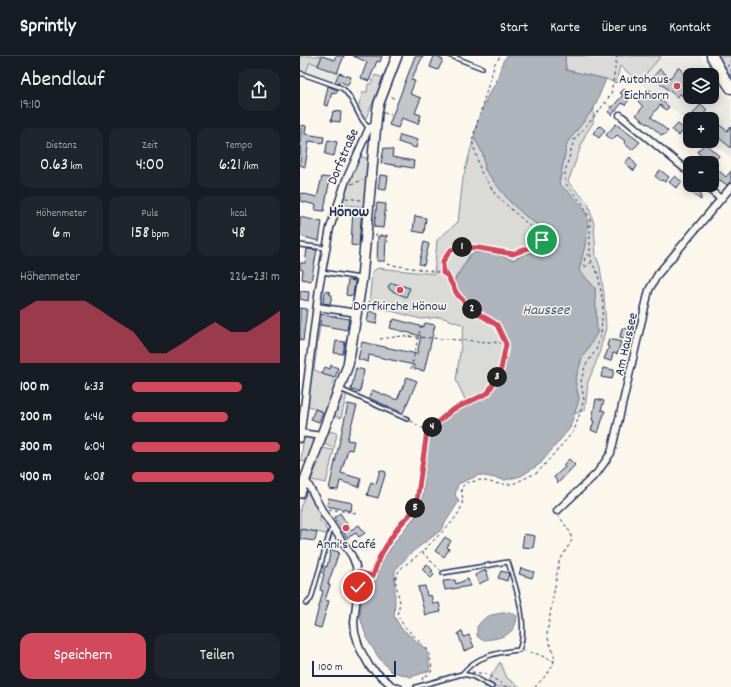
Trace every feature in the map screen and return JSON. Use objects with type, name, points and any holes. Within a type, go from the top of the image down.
[{"type":"main road","name":"Dorfstraße","points":[[300,493],[348,365],[362,278],[370,201],[372,179],[372,127],[379,103],[397,56]]},
{"type":"main road","points":[[712,56],[722,76],[731,88]]},
{"type":"street","points":[[620,115],[683,167]]},
{"type":"street","name":"Dorfstraße","points":[[300,435],[325,248],[345,182],[372,127]]},
{"type":"street","name":"Am Haussee","points":[[557,511],[597,473],[612,453],[649,290],[658,274],[731,187]]},
{"type":"street","points":[[712,192],[721,199]]},
{"type":"street","points":[[317,307],[357,313]]},
{"type":"street","points":[[300,435],[322,436]]},
{"type":"street","points":[[304,482],[308,484],[352,556],[357,572],[358,587],[354,622],[357,641],[370,667],[389,685]]},
{"type":"lane","points":[[451,56],[482,68]]},
{"type":"lane","points":[[300,73],[342,88],[347,92],[363,123],[372,127]]},
{"type":"lane","points":[[300,245],[325,248]]},
{"type":"lane","points":[[322,272],[362,278]]},
{"type":"lane","points":[[340,389],[407,418]]},
{"type":"lane","points":[[306,604],[311,599],[330,532],[333,527]]},
{"type":"lane","points":[[443,573],[508,562],[523,626],[522,643],[519,650],[489,655],[469,665],[462,674]]},
{"type":"lane","points":[[418,687],[462,674],[472,676],[492,687]]},
{"type":"lane","points":[[389,685],[400,687]]},
{"type":"path","points":[[443,273],[443,261],[451,250],[462,247],[479,248],[513,254],[540,243],[542,240],[536,232],[495,194],[481,172],[472,140],[495,63],[501,56]]},
{"type":"path","points":[[418,687],[423,677],[430,674],[432,670],[429,651],[404,626],[397,615],[400,603],[395,579],[400,569],[422,552],[452,522],[460,511],[463,500],[460,488],[466,483],[480,480],[499,484],[512,484],[538,472],[574,431],[584,400],[580,382],[585,366],[596,350],[601,334],[603,304],[598,274],[592,263],[590,253],[590,219],[582,203],[565,183],[565,172],[574,140],[600,111],[611,94],[617,56]]},
{"type":"path","points":[[727,68],[731,60]]},
{"type":"path","points":[[391,97],[396,99]]},
{"type":"path","points":[[605,102],[620,115]]},
{"type":"path","points":[[382,113],[391,115]]},
{"type":"path","points":[[345,182],[351,184],[364,179],[372,179]]},
{"type":"path","points":[[340,197],[370,201]]},
{"type":"path","points":[[372,234],[387,235],[387,241],[390,243]]},
{"type":"path","points":[[590,253],[584,257],[583,268],[592,263]]},
{"type":"path","points":[[357,572],[373,576],[379,558],[391,538],[400,525],[416,508],[427,431],[452,410],[488,393],[501,369],[505,344],[497,325],[471,309],[457,294],[447,275],[443,273],[386,264]]},
{"type":"path","points":[[411,369],[421,326]]},
{"type":"path","points":[[380,340],[392,336],[505,344]]},
{"type":"path","points":[[407,418],[427,431]]},
{"type":"path","points":[[325,508],[356,513]]},
{"type":"path","points":[[535,687],[553,666],[554,656],[548,642],[548,634],[559,562],[572,540],[570,532],[557,511]]},
{"type":"path","points":[[422,552],[443,573]]},
{"type":"path","points":[[519,650],[537,654],[554,661]]},
{"type":"path","points":[[462,674],[474,671],[486,674],[507,687]]},
{"type":"shaded area","points":[[300,56],[345,56],[334,82],[300,70]]},
{"type":"shaded area","points":[[300,56],[322,56],[318,65],[310,62],[306,72],[300,71]]},
{"type":"shaded area","points":[[565,56],[661,56],[639,82],[620,66],[616,83],[606,79],[566,70]]},
{"type":"shaded area","points":[[661,56],[701,56],[708,68],[683,68],[683,104],[719,104],[719,86],[731,99],[731,158],[719,148],[719,112],[683,112],[683,118],[639,82]]},
{"type":"shaded area","points":[[716,56],[731,56],[731,79]]},
{"type":"shaded area","points":[[375,75],[384,78],[365,120],[360,114],[359,104],[363,92],[367,92],[368,84],[371,84]]},
{"type":"shaded area","points":[[594,108],[593,123],[585,135],[568,182],[588,203],[594,224],[596,256],[600,267],[604,295],[606,328],[598,357],[588,382],[585,410],[574,414],[579,399],[575,381],[582,358],[597,333],[595,288],[579,270],[585,244],[559,184],[567,143]]},
{"type":"shaded area","points":[[474,137],[483,154],[485,170],[511,203],[529,219],[548,231],[552,243],[513,260],[487,252],[470,255],[452,284],[473,307],[498,323],[508,345],[503,370],[490,395],[468,406],[456,380],[464,325],[441,317],[421,319],[369,305],[372,272],[378,268],[434,274],[437,240],[458,222],[463,178]]},
{"type":"shaded area","points":[[360,156],[369,159],[365,207],[339,204]]},
{"type":"shaded area","points":[[317,324],[320,325],[314,370],[335,378],[332,385],[337,387],[327,414],[307,405]]},
{"type":"shaded area","points":[[343,392],[347,393],[341,418],[334,416]]},
{"type":"shaded area","points":[[328,431],[337,433],[334,448],[323,444]]},
{"type":"shaded area","points":[[304,435],[317,436],[307,462],[301,461]]},
{"type":"shaded area","points":[[321,448],[334,450],[326,483],[311,480],[319,464],[317,463]]},
{"type":"shaded area","points":[[308,487],[322,515],[320,521],[326,527],[326,534],[301,529],[300,531],[300,508]]},
{"type":"shaded area","points":[[500,662],[507,678],[520,687],[484,687]]},
{"type":"water","name":"Haussee","points":[[507,56],[565,56],[566,70],[606,79],[594,108],[567,143],[559,184],[579,203],[587,217],[587,236],[579,270],[595,288],[597,333],[582,358],[575,381],[579,399],[570,428],[540,464],[521,476],[505,480],[479,475],[458,484],[455,495],[459,501],[440,531],[412,552],[395,570],[394,616],[401,628],[427,650],[430,671],[410,677],[391,671],[379,658],[367,639],[360,617],[362,596],[377,579],[381,562],[417,514],[423,494],[427,442],[439,424],[452,413],[490,395],[503,370],[508,345],[498,323],[473,307],[452,284],[470,255],[486,252],[513,260],[525,254],[538,252],[552,243],[548,231],[529,219],[511,203],[485,170],[483,154],[474,137],[478,120],[488,95],[496,83],[503,61]]},
{"type":"water","points":[[509,612],[517,616],[514,628],[506,635],[488,640],[482,640],[477,636],[477,627],[484,619],[490,615]]},
{"type":"building","points":[[322,56],[334,60],[336,56],[344,56],[337,73],[318,66]]},
{"type":"building","points":[[353,56],[382,56],[380,62],[377,61],[369,81],[361,78],[367,62]]},
{"type":"building","points":[[415,56],[423,56],[411,80],[415,81],[410,94],[421,98],[415,113],[421,115],[418,124],[402,118],[398,128],[389,125]]},
{"type":"building","points":[[434,56],[440,56],[439,58],[443,60],[438,70],[430,67]]},
{"type":"building","name":"Autohaus Eichhorn","points":[[679,67],[683,71],[683,96],[680,94],[677,97],[653,77],[660,69],[670,78]]},
{"type":"building","points":[[339,73],[351,77],[348,85],[339,81],[339,84],[335,82]]},
{"type":"building","points":[[328,86],[337,90],[337,93],[332,92],[328,106],[324,105]]},
{"type":"building","points":[[624,89],[632,96],[625,105],[622,103],[612,115],[608,112],[623,95],[620,93]]},
{"type":"building","points":[[648,89],[669,107],[666,110],[660,105],[651,117],[668,131],[664,135],[661,135],[648,123],[647,124],[636,115],[643,107],[638,101]]},
{"type":"building","points":[[701,104],[707,110],[705,112],[695,112]]},
{"type":"building","points":[[333,111],[341,112],[340,122],[331,121]]},
{"type":"building","points":[[616,124],[640,142],[632,150],[624,143],[625,141],[617,135],[612,140],[606,135]]},
{"type":"building","points":[[678,124],[683,128],[679,136],[672,130]]},
{"type":"building","points":[[719,124],[727,131],[731,126],[731,148],[719,138]]},
{"type":"building","points":[[301,125],[306,126],[305,134],[324,137],[323,143],[309,141],[305,167],[300,165]]},
{"type":"building","points":[[600,126],[605,130],[599,138],[593,133]]},
{"type":"building","points":[[400,135],[418,140],[416,148],[398,142]]},
{"type":"building","points":[[328,140],[337,142],[334,156],[325,154]]},
{"type":"building","points":[[384,148],[393,150],[392,157],[414,161],[413,168],[381,163]]},
{"type":"building","points":[[701,148],[710,148],[719,156],[702,156],[697,152]]},
{"type":"building","points":[[630,157],[637,166],[634,171],[625,163]]},
{"type":"building","points":[[660,170],[669,177],[665,182],[662,180],[661,181],[655,176]]},
{"type":"building","points":[[719,171],[726,177],[731,171],[731,181],[727,185],[720,180],[719,181]]},
{"type":"building","points":[[380,175],[388,176],[386,190],[378,189]]},
{"type":"building","points":[[675,176],[682,182],[676,188],[669,182]]},
{"type":"building","points":[[322,177],[330,178],[324,211],[315,210],[316,205],[300,201],[300,193],[317,197]]},
{"type":"building","points":[[690,192],[700,192],[701,200]]},
{"type":"building","points":[[377,203],[386,204],[383,228],[374,227]]},
{"type":"building","points":[[353,208],[362,209],[359,246],[351,245]]},
{"type":"building","points":[[415,216],[426,218],[424,233],[413,231]]},
{"type":"building","points":[[300,217],[322,222],[319,241],[300,236]]},
{"type":"building","points":[[378,236],[386,236],[385,261],[377,261]]},
{"type":"building","points":[[424,242],[429,244],[424,265],[419,264]]},
{"type":"building","points":[[307,249],[317,250],[311,281],[302,279],[303,270],[300,269],[300,263],[305,263]]},
{"type":"building","points":[[348,280],[355,281],[353,296],[346,295]]},
{"type":"building","name":"Dorfkirche Hönow","points":[[392,283],[410,288],[406,297],[390,290],[388,286]]},
{"type":"building","points":[[300,291],[309,292],[308,301],[300,299]]},
{"type":"building","points":[[325,291],[330,292],[329,294],[332,295],[330,304],[323,303]]},
{"type":"building","points":[[300,308],[307,309],[303,341],[300,340]]},
{"type":"building","points":[[369,311],[378,314],[376,324],[367,322]]},
{"type":"building","points":[[321,314],[349,319],[347,330],[320,325]]},
{"type":"building","points":[[394,319],[423,327],[425,323],[435,325],[424,371],[414,369],[414,365],[369,355],[368,362],[358,359],[362,342],[417,354],[421,336],[390,328]]},
{"type":"building","points":[[622,328],[635,330],[633,340],[620,337]]},
{"type":"building","points":[[609,339],[621,342],[617,354],[613,353],[611,361],[604,359],[609,347],[607,346]]},
{"type":"building","points":[[336,341],[345,342],[343,354],[334,353]]},
{"type":"building","points":[[331,365],[338,368],[335,378],[322,374],[325,367],[330,369]]},
{"type":"building","points":[[356,368],[364,370],[360,392],[351,390]]},
{"type":"building","points":[[603,368],[614,370],[612,379],[601,377]]},
{"type":"building","points":[[407,377],[417,381],[403,413],[369,398],[372,390],[397,400]]},
{"type":"building","points":[[596,399],[604,401],[601,410],[605,411],[598,433],[591,430],[594,421],[592,420]]},
{"type":"building","points":[[348,404],[357,406],[347,440],[354,441],[352,450],[348,449],[341,473],[361,479],[359,487],[340,481],[338,490],[329,489]]},
{"type":"building","points":[[315,409],[323,412],[319,422],[311,419]]},
{"type":"building","points":[[569,459],[575,465],[558,483],[554,477],[565,467],[563,465]]},
{"type":"building","points":[[380,470],[386,472],[378,498],[367,495],[371,482],[376,484]]},
{"type":"building","points":[[328,498],[352,503],[351,511],[327,506]]},
{"type":"building","points":[[340,513],[351,530],[359,525],[365,533],[359,537],[356,533],[347,538],[334,518]]},
{"type":"building","points":[[301,529],[317,532],[315,541],[300,539]]},
{"type":"building","points":[[524,534],[535,536],[533,548],[522,547]]},
{"type":"building","points":[[445,537],[451,541],[447,547],[449,549],[444,557],[435,551]]},
{"type":"building","points":[[331,550],[339,552],[328,584],[330,585],[325,600],[329,601],[321,628],[314,626],[323,591],[320,590],[323,574],[325,566],[327,567]]},
{"type":"building","points":[[427,564],[433,571],[431,572],[434,575],[431,578],[422,569]]},
{"type":"building","points":[[521,568],[534,572],[532,578],[519,574]]},
{"type":"building","points":[[486,570],[489,579],[479,584],[475,575]]},
{"type":"building","points":[[501,571],[509,573],[507,581],[498,578]]},
{"type":"building","points":[[468,579],[470,586],[445,590],[443,581],[455,580],[456,584]]},
{"type":"building","points":[[425,586],[427,596],[431,595],[433,604],[439,603],[441,612],[425,615],[418,587]]},
{"type":"building","points":[[462,631],[464,637],[469,635],[474,647],[464,651],[458,633]]},
{"type":"place","name":"Autohaus Eichhorn","points":[[677,86]]},
{"type":"place","name":"Dorfkirche Hönow","points":[[400,290]]},
{"type":"place","name":"Anni's Café","points":[[346,528]]},
{"type":"district","name":"Hönow","points":[[349,210]]},
{"type":"route","points":[[358,587],[357,572],[373,576],[379,558],[391,538],[400,525],[416,508],[427,431],[452,410],[488,393],[501,369],[504,359],[506,344],[497,325],[471,309],[457,294],[450,284],[447,275],[443,273],[443,261],[451,250],[462,247],[479,248],[513,254],[540,243],[542,240]]}]
